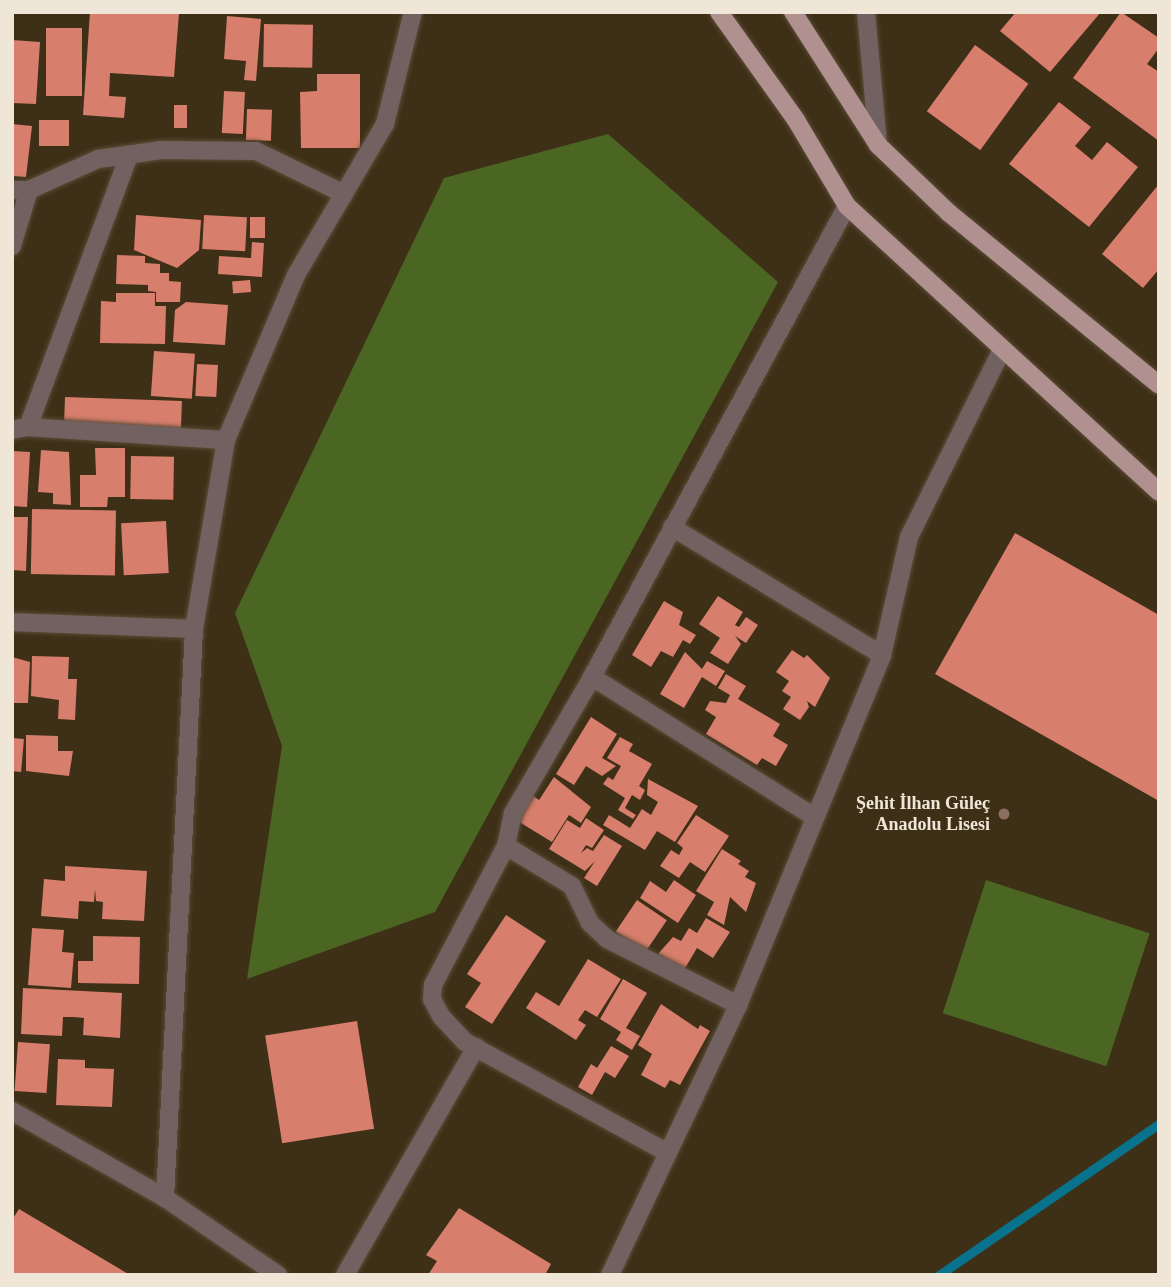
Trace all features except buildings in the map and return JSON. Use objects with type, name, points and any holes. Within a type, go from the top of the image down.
[{"type":"main road","points":[[719,12],[796,120],[847,206],[1159,492]]},
{"type":"main road","points":[[793,12],[878,145],[949,213],[1159,385]]},
{"type":"street","points":[[165,1198],[194,629],[226,440],[296,275],[385,124],[414,12]]},
{"type":"street","points":[[866,12],[878,145]]},
{"type":"street","points":[[12,246],[21,190],[98,159],[129,155],[256,151],[344,194]]},
{"type":"street","points":[[129,155],[20,428],[226,440]]},
{"type":"street","points":[[668,1153],[476,1048],[446,1024],[432,999],[433,985],[506,846],[513,813],[592,677],[847,206]]},
{"type":"street","points":[[610,1275],[738,1005],[813,816],[882,655],[909,537],[1002,350]]},
{"type":"street","points":[[673,527],[882,655]]},
{"type":"street","points":[[12,622],[194,629]]},
{"type":"street","points":[[592,677],[813,816]]},
{"type":"street","points":[[506,846],[572,886],[590,923],[607,939],[738,1005]]},
{"type":"street","points":[[345,1275],[476,1048]]},
{"type":"street","points":[[12,1111],[165,1198],[278,1275]]},
{"type":"green space","points":[[608,134],[778,282],[435,912],[247,979],[282,746],[235,613],[444,178]]},
{"type":"green space","points":[[986,880],[1150,933],[1106,1066],[943,1013]]},
{"type":"waterway","points":[[939,1275],[1159,1124]]},
{"type":"place","name":"Şehit İlhan Güleç Anadolu Lisesi","points":[[1004,814]]}]
